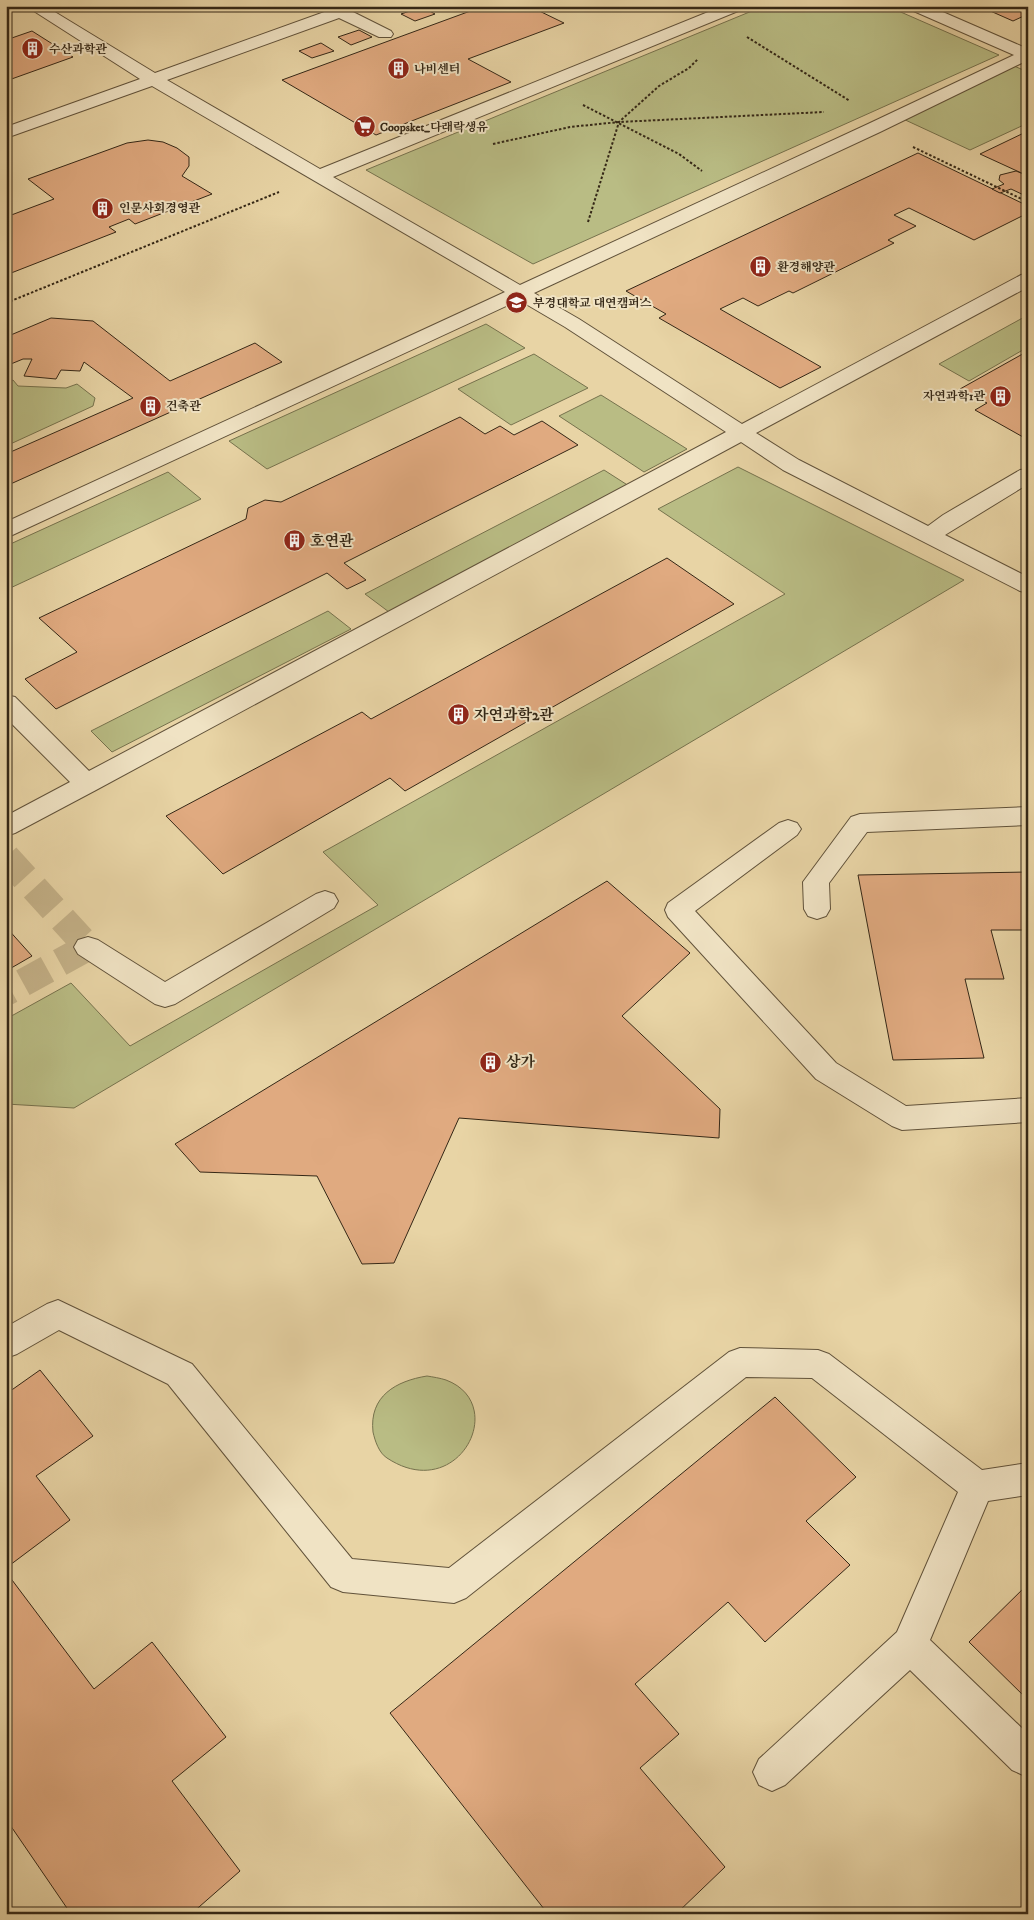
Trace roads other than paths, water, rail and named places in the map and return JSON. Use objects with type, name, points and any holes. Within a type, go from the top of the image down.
[{"type":"street","points":[[34,6],[154,80],[572,323],[791,465],[1028,586]]},
{"type":"street","points":[[319,176],[737,6]]},
{"type":"street","points":[[915,6],[1027,54]]},
{"type":"street","points":[[6,133],[348,9],[385,34]]},
{"type":"street","points":[[6,531],[724,198],[877,121],[1027,54]]},
{"type":"street","points":[[6,827],[1028,279]]},
{"type":"street","points":[[929,536],[951,520],[1028,475]]},
{"type":"street","points":[[6,703],[87,784]]},
{"type":"street","points":[[817,909],[816,882],[860,823],[1028,816]]},
{"type":"street","points":[[788,829],[678,910],[826,1071],[902,1118],[1028,1110]]},
{"type":"street","points":[[88,947],[164,996],[324,901]]},
{"type":"street","points":[[6,1344],[58,1314],[180,1374],[343,1575],[454,1586],[740,1362],[818,1364],[977,1487],[1028,1478]]},
{"type":"street","points":[[772,1772],[910,1645],[977,1487]]},
{"type":"street","points":[[910,1645],[1025,1757]]},
{"type":"tunnel","points":[[6,857],[88,947],[6,992]]},
{"type":"place","name":"수산과학관","points":[[33,49]]},
{"type":"place","name":"나비센터","points":[[398,69]]},
{"type":"place","name":"Coopsket_다래락생유","points":[[364,127]]},
{"type":"place","name":"인문사회경영관","points":[[103,208]]},
{"type":"place","name":"환경해양관","points":[[761,267]]},
{"type":"place","name":"부경대학교 대연캠퍼스","points":[[517,303]]},
{"type":"place","name":"자연과학1관","points":[[1001,396]]},
{"type":"place","name":"건축관","points":[[150,406]]},
{"type":"place","name":"호연관","points":[[294,541]]},
{"type":"place","name":"자연과학2관","points":[[458,715]]},
{"type":"place","name":"상가","points":[[490,1062]]}]
